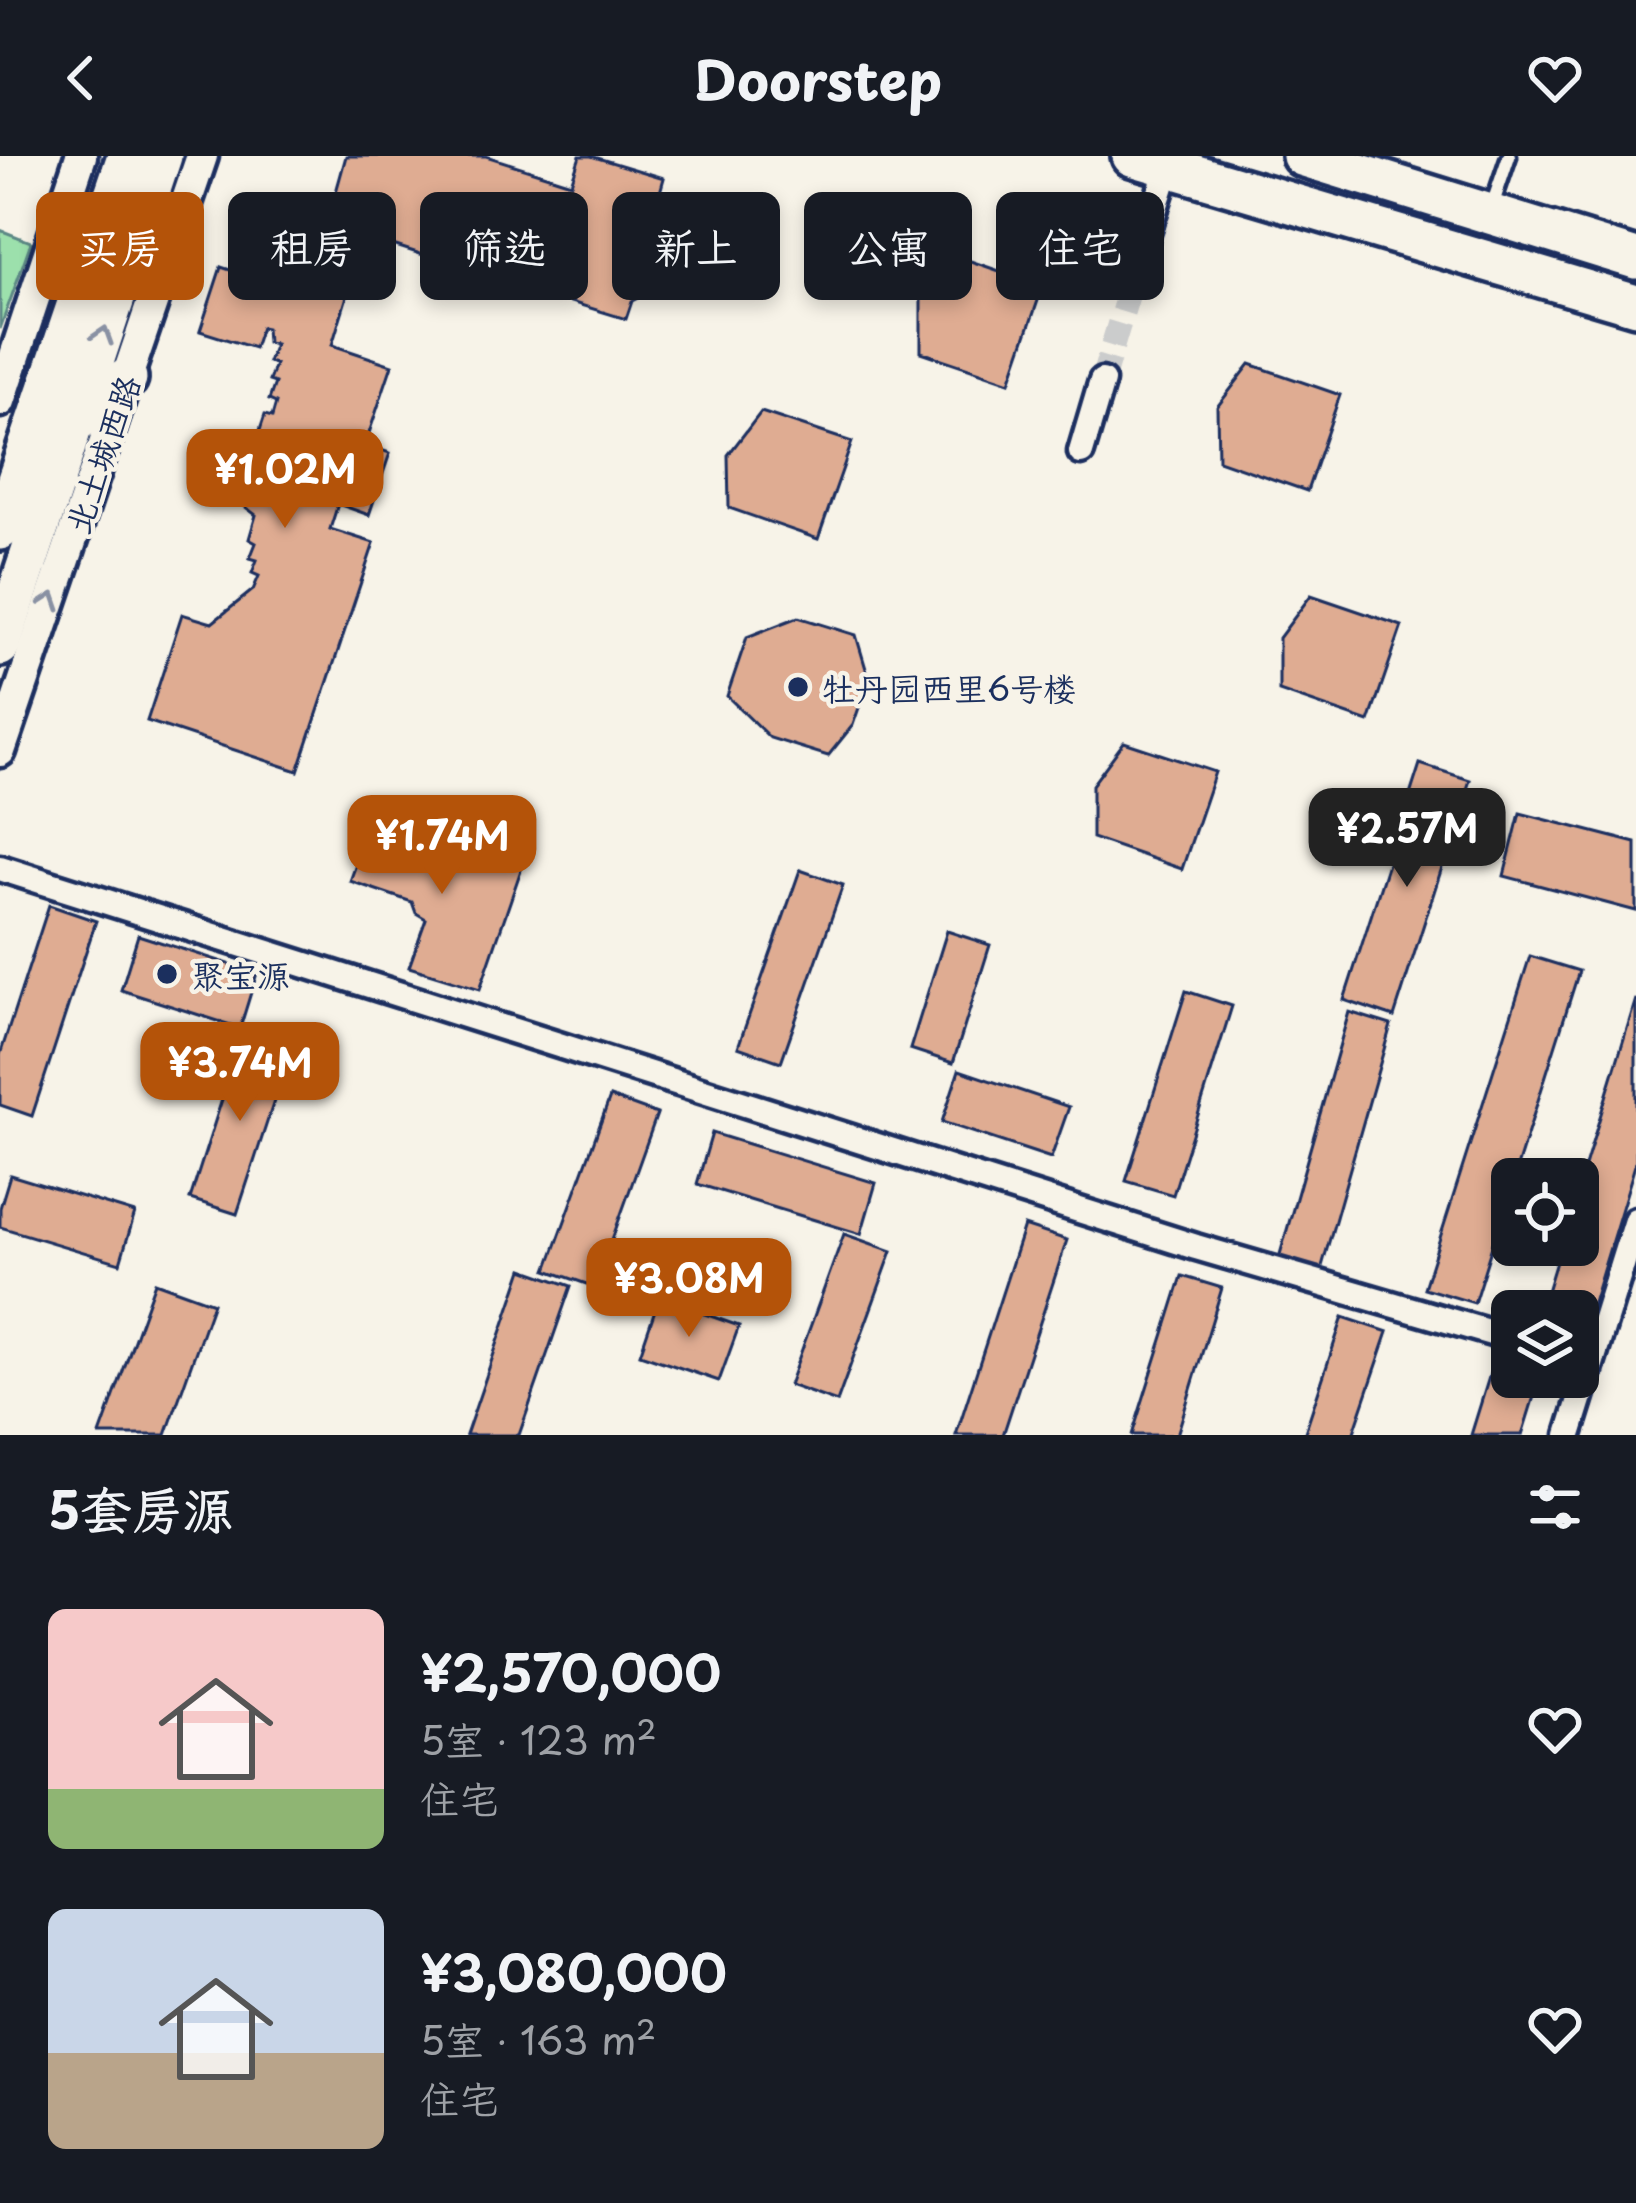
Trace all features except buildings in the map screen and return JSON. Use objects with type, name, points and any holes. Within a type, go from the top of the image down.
[{"type":"main road","points":[[0,530],[127,156]]},
{"type":"main road","name":"北土城西路","points":[[0,646],[162,156]]},
{"type":"main road","points":[[1302,156],[1636,259]]},
{"type":"main road","points":[[1150,161],[1636,305]]},
{"type":"main road","points":[[73,425],[127,378]]},
{"type":"street","points":[[0,401],[81,156]]},
{"type":"street","name":"北土城西路","points":[[0,752],[202,156]]},
{"type":"street","points":[[1146,192],[1150,161]]},
{"type":"street","points":[[1081,452],[1102,381]]},
{"type":"street","points":[[0,868],[1196,1247],[1491,1333]]},
{"type":"street","points":[[1599,1322],[1636,1220]]},
{"type":"street","points":[[1569,1435],[1577,1398]]},
{"type":"lane","points":[[1490,214],[1509,156]]},
{"type":"green space","points":[[0,230],[31,242],[0,329]]},
{"type":"tunnel","points":[[1102,381],[1126,300]]},
{"type":"place","name":"牡丹园西里6号楼","points":[[798,687]]},
{"type":"place","name":"聚宝源","points":[[167,974]]}]
